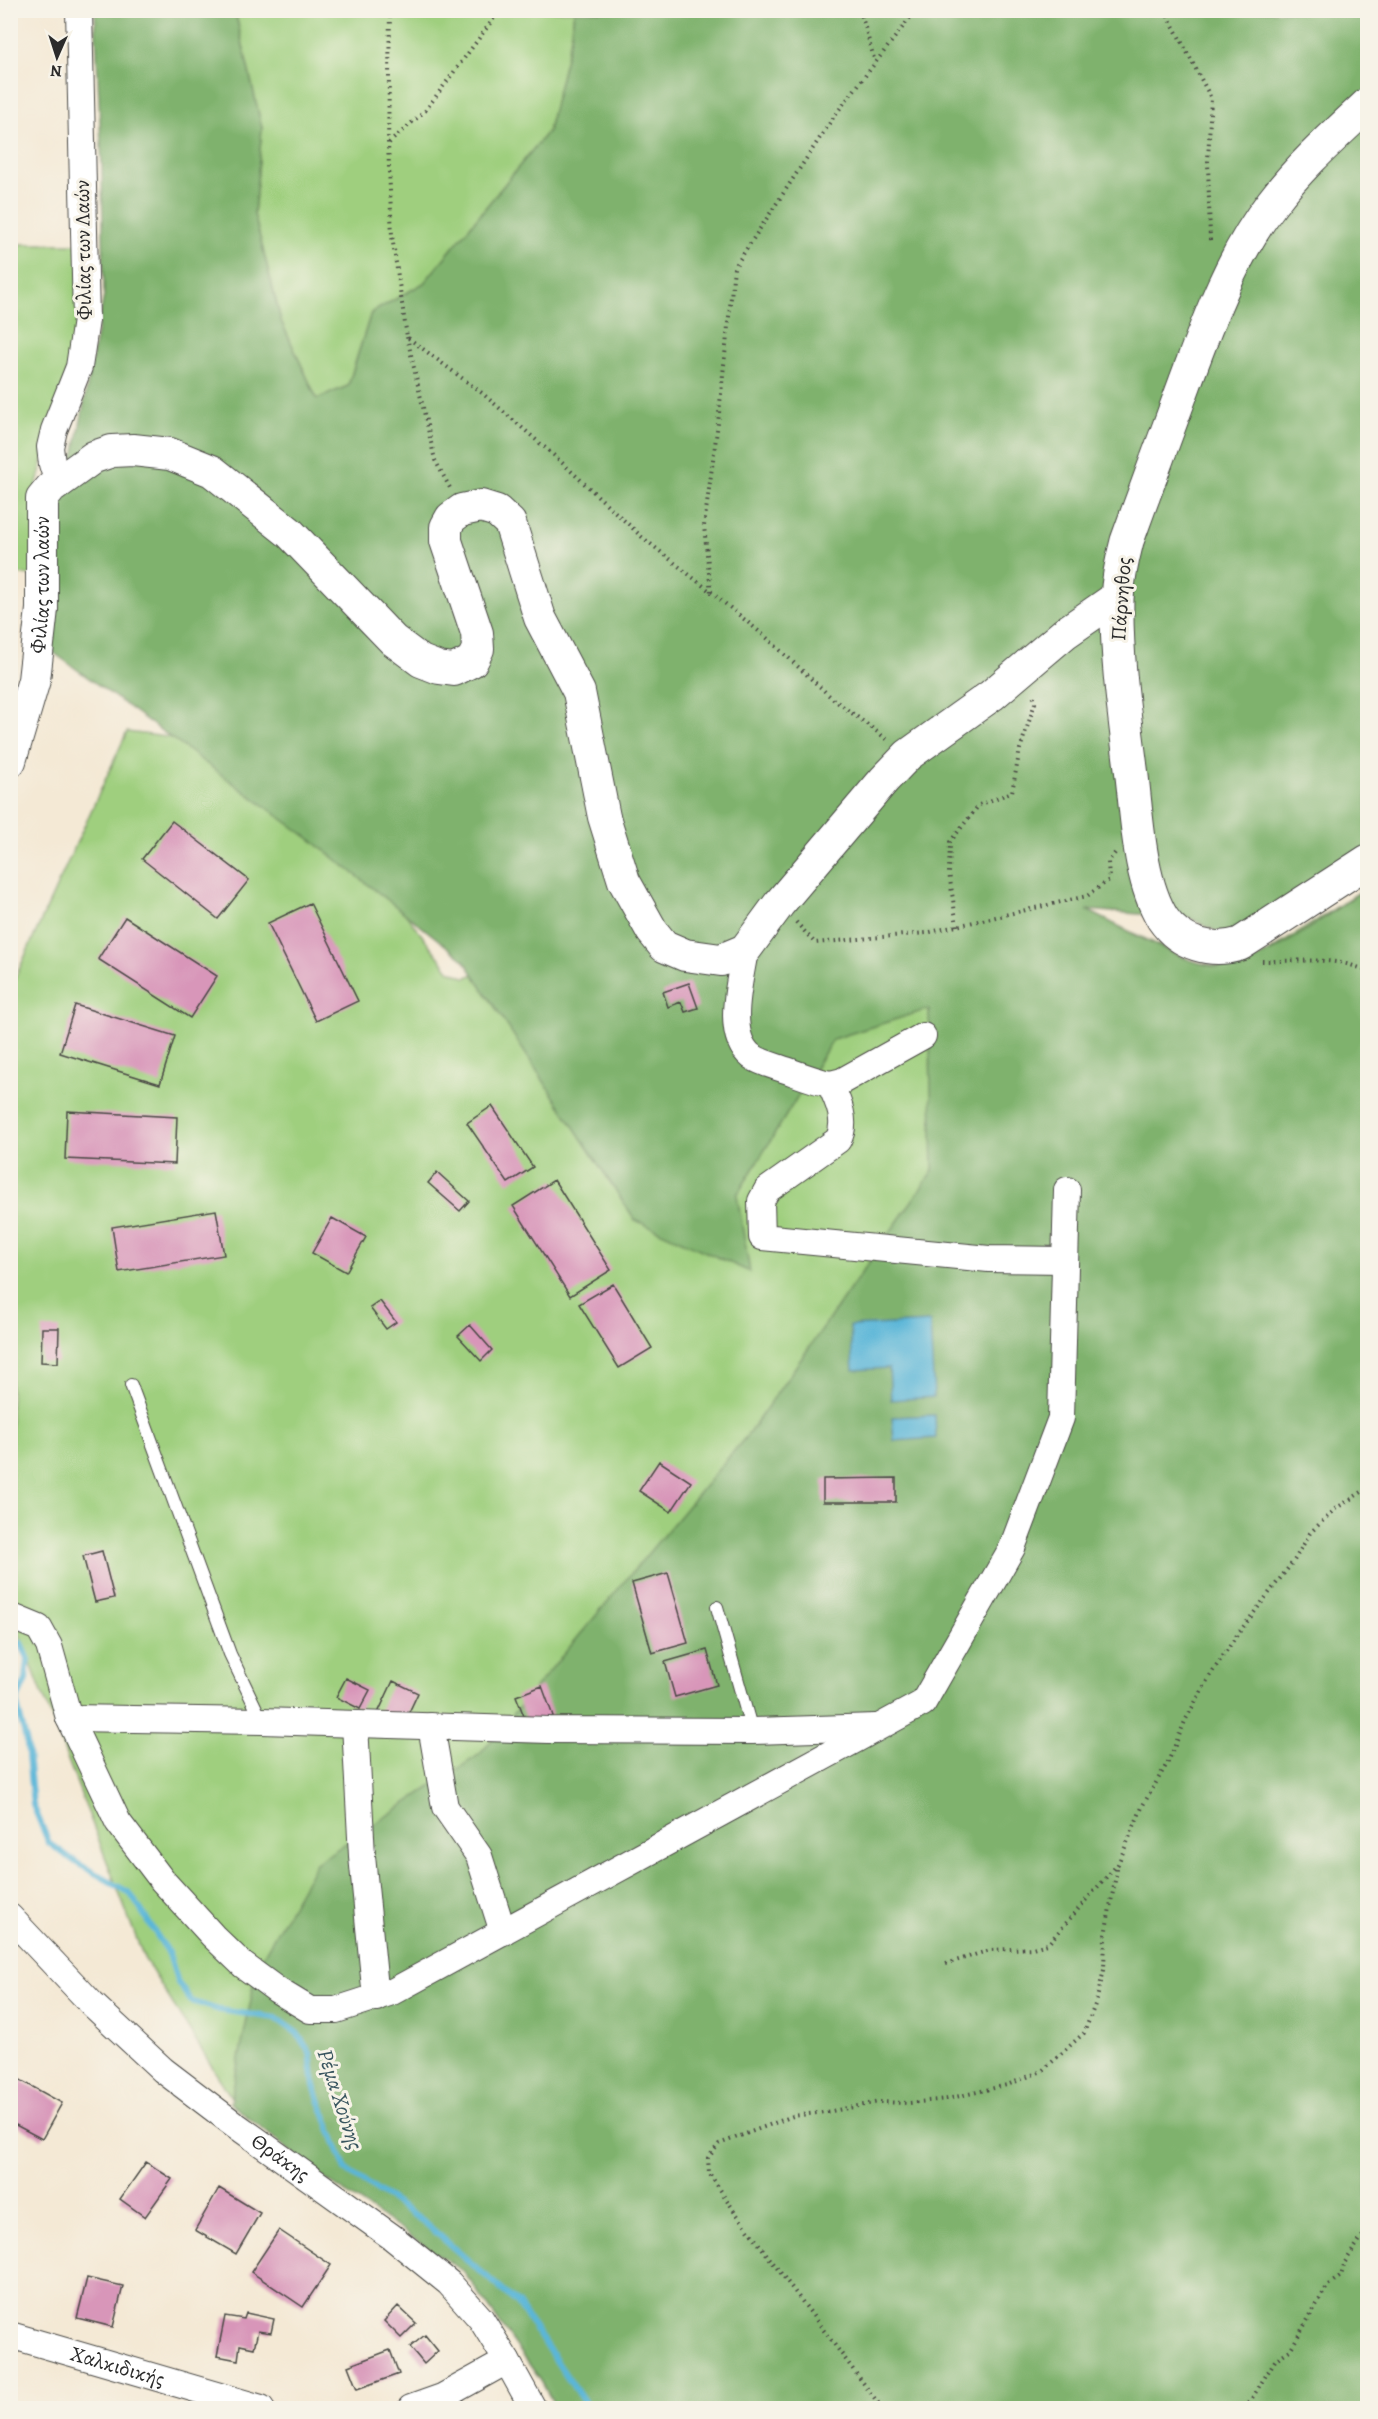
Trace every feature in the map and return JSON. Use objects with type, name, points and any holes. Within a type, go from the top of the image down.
[{"type":"main road","name":"Πάρνηθος","points":[[1368,105],[1311,158],[1280,194],[1241,252],[1206,327],[1126,541],[1117,597],[1119,666],[1140,841],[1151,892],[1160,914],[1172,930],[1190,942],[1203,946],[1222,948],[1246,940],[1368,861]]},
{"type":"street","name":"Φιλίας των Λαών","points":[[58,483],[50,447],[54,430],[79,367],[86,320],[79,10]]},
{"type":"street","name":"Φιλίας των λαών","points":[[10,761],[34,680],[42,609],[42,499],[58,483],[94,457],[112,451],[133,450],[170,454],[212,471],[290,533],[393,640],[421,661],[439,668],[463,665],[478,649],[477,633],[446,540],[446,527],[451,518],[462,510]]},
{"type":"street","points":[[462,510],[481,506],[497,512],[510,523],[540,618],[579,692],[604,817],[624,881],[652,932],[664,946],[686,955],[721,960],[745,950]]},
{"type":"street","points":[[923,1036],[842,1081],[830,1084],[768,1064],[752,1056],[743,1046],[737,1034],[735,1018],[745,950],[779,904],[908,755],[992,695],[1065,633],[1117,597]]},
{"type":"street","points":[[830,1084],[843,1122],[842,1133],[831,1145],[767,1190],[761,1201],[762,1237],[989,1259],[1065,1260]]},
{"type":"street","points":[[10,1616],[39,1628],[50,1646],[69,1718],[118,1822],[138,1851],[188,1909],[243,1965],[310,2010],[336,2010],[376,1998],[414,1982],[923,1703],[1012,1548],[1061,1418],[1067,1190]]},
{"type":"street","points":[[69,1718],[262,1721],[549,1730],[752,1731],[880,1727]]},
{"type":"street","points":[[355,1724],[363,1856],[376,1998]]},
{"type":"street","points":[[431,1726],[445,1807],[479,1856],[503,1932]]},
{"type":"street","name":"Θράκης","points":[[10,1917],[92,2004],[163,2070],[392,2237],[449,2283],[481,2319],[533,2409]]},
{"type":"street","name":"Χαλκιδικής","points":[[10,2336],[261,2409]]},
{"type":"street","points":[[411,2409],[442,2397],[507,2361]]},
{"type":"lane","points":[[131,1385],[230,1654],[262,1721]]},
{"type":"lane","points":[[717,1607],[752,1731]]},
{"type":"path","points":[[390,10],[388,144],[392,236],[407,337],[435,460],[462,510]]},
{"type":"path","points":[[388,144],[425,111],[500,10]]},
{"type":"path","points":[[860,10],[875,63]]},
{"type":"path","points":[[711,592],[704,526],[718,423],[734,268],[835,115],[915,10]]},
{"type":"path","points":[[1165,10],[1211,98],[1208,161],[1210,241]]},
{"type":"path","points":[[407,337],[482,393],[557,458],[642,537],[767,639],[833,699],[908,755]]},
{"type":"path","points":[[957,926],[949,873],[951,842],[979,805],[1012,792],[1020,749],[1035,703],[1030,663]]},
{"type":"path","points":[[779,904],[815,943],[926,933],[1087,896],[1109,880],[1108,862],[1120,847],[1140,841]]},
{"type":"path","points":[[1246,940],[1246,953],[1255,961],[1316,961],[1358,966],[1368,972]]},
{"type":"path","points":[[882,2409],[729,2202],[709,2173],[708,2158],[719,2145],[793,2116],[879,2102],[909,2103],[947,2100],[1007,2085],[1042,2071],[1084,2033],[1096,2002],[1104,1970],[1105,1935],[1118,1864],[1143,1805],[1168,1762],[1186,1719],[1231,1643],[1294,1559],[1310,1533],[1335,1509],[1368,1488]]},
{"type":"path","points":[[946,1964],[990,1950],[1032,1948],[1048,1944],[1118,1864]]},
{"type":"path","points":[[1246,2409],[1276,2359],[1290,2350],[1328,2284],[1341,2276],[1345,2262],[1368,2228]]},
{"type":"green space","points":[[95,11],[235,11],[262,128],[254,214],[281,321],[317,399],[348,386],[371,313],[424,283],[548,131],[571,37],[574,11],[1367,11],[1367,856],[1244,934],[1219,933],[1190,918],[1087,910],[1179,955],[1215,967],[1230,967],[1246,963],[1282,945],[1367,887],[1367,2408],[556,2408],[541,2381],[463,2271],[325,2179],[230,2103],[258,1965],[316,1863],[480,1754],[749,1433],[933,1171],[929,1009],[833,1039],[737,1195],[750,1272],[635,1220],[464,960],[310,839],[50,650],[58,506],[75,452],[104,295],[102,168]]},
{"type":"green space","points":[[235,11],[574,11],[571,37],[548,131],[424,283],[371,313],[348,386],[317,399],[281,321],[254,214],[262,128]]},
{"type":"green space","points":[[11,244],[80,244],[81,318],[37,483],[33,575],[11,574]]},
{"type":"green space","points":[[127,732],[278,751],[449,970],[466,978],[492,963],[1085,910],[1194,962],[1228,967],[1255,961],[1367,887],[1367,2408],[466,2267],[234,2102],[144,1958],[11,1612],[11,987]]},
{"type":"water","points":[[930,1322],[934,1397],[891,1400],[889,1368],[853,1370],[850,1326]]},
{"type":"water","points":[[935,1415],[936,1438],[894,1441],[892,1417]]},
{"type":"building","points":[[172,821],[249,880],[218,919],[142,859]]},
{"type":"building","points":[[310,903],[358,1001],[316,1021],[268,923]]},
{"type":"building","points":[[125,917],[217,976],[190,1018],[98,959]]},
{"type":"building","points":[[689,983],[698,1008],[685,1012],[681,1002],[668,1007],[663,992]]},
{"type":"building","points":[[75,1005],[175,1036],[160,1084],[60,1053]]},
{"type":"building","points":[[492,1106],[533,1167],[508,1183],[467,1123]]},
{"type":"building","points":[[67,1111],[177,1117],[175,1164],[65,1159]]},
{"type":"building","points":[[437,1172],[469,1201],[460,1211],[428,1183]]},
{"type":"building","points":[[554,1180],[611,1270],[570,1296],[513,1206]]},
{"type":"building","points":[[216,1210],[224,1255],[119,1272],[112,1227]]},
{"type":"building","points":[[332,1218],[366,1237],[346,1272],[312,1253]]},
{"type":"building","points":[[613,1284],[652,1348],[619,1368],[579,1304]]},
{"type":"building","points":[[380,1301],[396,1322],[386,1329],[370,1308]]},
{"type":"building","points":[[470,1325],[492,1350],[481,1361],[458,1336]]},
{"type":"building","points":[[42,1328],[59,1328],[58,1363],[41,1362]]},
{"type":"building","points":[[659,1461],[691,1482],[671,1512],[639,1491]]},
{"type":"building","points":[[896,1478],[896,1502],[823,1502],[823,1479]]},
{"type":"building","points":[[102,1551],[114,1598],[95,1602],[83,1556]]},
{"type":"building","points":[[668,1573],[688,1643],[652,1653],[632,1583]]},
{"type":"building","points":[[707,1650],[717,1685],[675,1697],[665,1662]]},
{"type":"building","points":[[346,1678],[370,1690],[360,1709],[336,1697]]},
{"type":"building","points":[[393,1681],[418,1693],[403,1725],[378,1713]]},
{"type":"building","points":[[542,1686],[553,1716],[528,1726],[516,1696]]},
{"type":"building","points":[[13,2076],[62,2103],[42,2139],[10,2122],[10,2080]]},
{"type":"building","points":[[146,2162],[172,2179],[145,2217],[120,2199]]},
{"type":"building","points":[[219,2188],[260,2213],[236,2254],[195,2230]]},
{"type":"building","points":[[279,2230],[331,2265],[303,2307],[251,2272]]},
{"type":"building","points":[[87,2278],[123,2286],[113,2327],[77,2318]]},
{"type":"building","points":[[398,2306],[416,2323],[401,2338],[384,2321]]},
{"type":"building","points":[[246,2313],[274,2319],[271,2333],[258,2331],[254,2348],[240,2345],[238,2360],[217,2356],[225,2316],[244,2319]]},
{"type":"building","points":[[425,2335],[438,2351],[424,2364],[410,2347]]},
{"type":"building","points":[[390,2350],[399,2374],[357,2389],[348,2366]]},
{"type":"waterway","name":"Ρέμα Χούνης","points":[[10,1640],[21,1643],[28,1658],[26,1680],[16,1701],[27,1744],[33,1805],[49,1843],[77,1863],[130,1893],[169,1954],[178,1983],[191,2001],[219,2010],[276,2018],[297,2033],[310,2053],[314,2086],[346,2170],[424,2222],[518,2304],[588,2408]]}]
